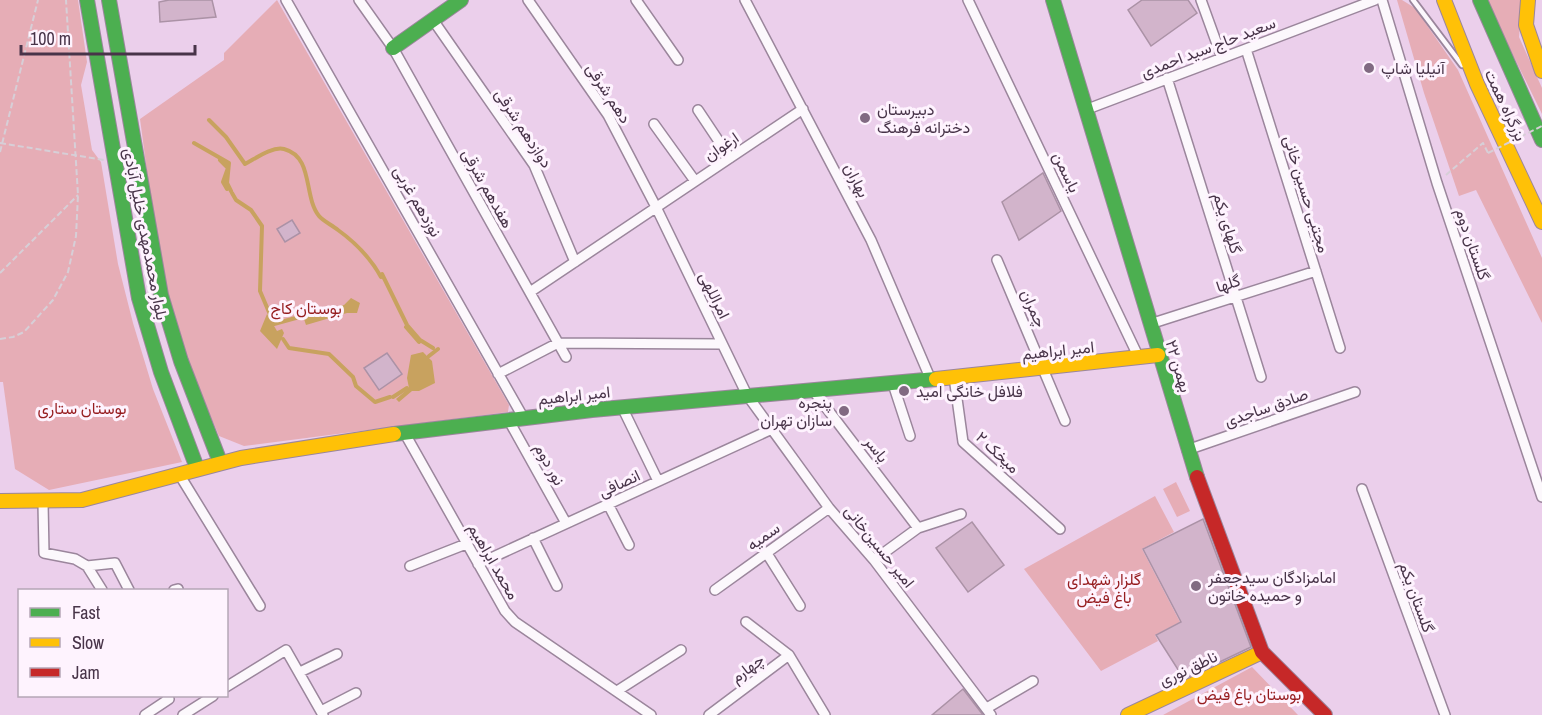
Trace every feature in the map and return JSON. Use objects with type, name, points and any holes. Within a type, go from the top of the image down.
[{"type":"main road","name":"بلوار محمدمهدی خلیل آبادی","points":[[87,0],[139,298],[160,372],[197,468]]},
{"type":"main road","name":"بلوار محمدمهدی خلیل آبادی","points":[[109,0],[161,295],[181,362],[220,462]]},
{"type":"main road","points":[[393,48],[461,0]]},
{"type":"main road","name":"۲۲ بهمن","points":[[1053,0],[1187,450],[1262,651],[1325,715]]},
{"type":"main road","name":"بزرگراه همت","points":[[1444,0],[1477,84],[1542,222]]},
{"type":"main road","name":"بزرگراه همت","points":[[1480,0],[1542,140]]},
{"type":"main road","points":[[1528,0],[1526,25],[1542,71]]},
{"type":"main road","points":[[1530,112],[1542,134]]},
{"type":"main road","name":"امیر ابراهیم","points":[[0,501],[43,503],[84,500],[220,462],[404,432],[523,417],[812,389],[893,384],[1158,355]]},
{"type":"main road","points":[[187,438],[200,442],[209,431]]},
{"type":"main road","name":"ناطق نوری","points":[[1128,715],[1262,651]]},
{"type":"street","name":"نوزدهم غربی","points":[[286,0],[523,417]]},
{"type":"street","name":"هفدهم شرقی","points":[[359,0],[393,48],[566,357]]},
{"type":"street","name":"دهم شرقی","points":[[528,0],[608,115],[656,207]]},
{"type":"street","points":[[636,0],[678,60]]},
{"type":"street","name":"بهاران","points":[[745,0],[871,240],[931,380]]},
{"type":"street","name":"یاسمن","points":[[968,0],[1139,358]]},
{"type":"street","points":[[1201,0],[1221,58]]},
{"type":"street","name":"سعید حاج سید احمدی","points":[[1085,110],[1375,0]]},
{"type":"street","name":"گلستان دوم","points":[[1382,0],[1437,183],[1542,496]]},
{"type":"street","name":"دوازدهم شرقی","points":[[432,20],[534,165],[575,262]]},
{"type":"street","name":"مجتبی حسین خانی","points":[[1246,49],[1340,348]]},
{"type":"street","name":"گلهای یکم","points":[[1167,78],[1261,377]]},
{"type":"street","name":"ارغوان","points":[[530,292],[803,109]]},
{"type":"street","points":[[698,110],[730,158]]},
{"type":"street","points":[[654,124],[695,181]]},
{"type":"street","name":"امراللهی","points":[[656,207],[747,395]]},
{"type":"street","name":"چمران","points":[[997,260],[1065,421]]},
{"type":"street","name":"گلها","points":[[1150,324],[1316,271]]},
{"type":"street","points":[[498,374],[558,342],[722,344]]},
{"type":"street","name":"میخک ۲","points":[[954,377],[963,442],[1060,529]]},
{"type":"street","points":[[893,384],[910,436]]},
{"type":"street","name":"یاسر","points":[[812,389],[918,528]]},
{"type":"street","name":"صادق ساجدی","points":[[1187,450],[1355,392]]},
{"type":"street","name":"امیر حسین‌خانی","points":[[747,395],[830,508],[874,560],[989,712]]},
{"type":"street","points":[[622,407],[658,481]]},
{"type":"street","name":"نور دوم","points":[[508,419],[566,523]]},
{"type":"street","name":"انصافی","points":[[478,564],[772,429]]},
{"type":"street","name":"محمد ابراهیم","points":[[404,432],[505,611],[515,622],[617,691],[643,713]]},
{"type":"street","points":[[178,474],[260,606]]},
{"type":"street","name":"گلستان یکم","points":[[1362,489],[1445,715]]},
{"type":"street","points":[[43,503],[44,553],[75,559],[87,566],[101,589]]},
{"type":"street","points":[[608,504],[629,545]]},
{"type":"street","name":"سمیه","points":[[715,590],[830,508]]},
{"type":"street","points":[[874,560],[918,528],[961,514]]},
{"type":"street","points":[[533,538],[557,586]]},
{"type":"street","points":[[410,566],[466,544]]},
{"type":"street","points":[[766,552],[800,606]]},
{"type":"street","points":[[87,566],[115,563],[128,589]]},
{"type":"street","points":[[746,622],[789,655]]},
{"type":"street","points":[[228,686],[286,650],[322,713],[356,693]]},
{"type":"street","points":[[617,691],[681,650]]},
{"type":"street","points":[[300,672],[337,654]]},
{"type":"street","name":"چهارم","points":[[709,715],[789,655],[825,715]]},
{"type":"street","points":[[989,712],[1033,681]]},
{"type":"street","points":[[145,715],[169,699],[168,697]]},
{"type":"street","points":[[183,715],[211,697]]},
{"type":"lane","points":[[1413,0],[1477,84]]},
{"type":"path","points":[[0,152],[38,0]]},
{"type":"path","points":[[0,339],[24,332],[58,291],[69,272],[76,236],[78,195],[66,0]]},
{"type":"path","points":[[1437,183],[1483,142],[1488,153],[1542,126]]},
{"type":"path","points":[[1,143],[114,161]]},
{"type":"path","points":[[0,273],[78,195]]},
{"type":"green space","name":"بوستان ستاری","points":[[0,0],[78,0],[87,62],[81,85],[92,150],[101,162],[118,264],[133,323],[153,389],[182,462],[49,490],[15,469],[3,382],[0,382]]},
{"type":"green space","name":"بوستان کاج","points":[[277,0],[509,405],[508,412],[244,446],[219,436],[187,360],[170,301],[158,241],[140,119],[224,60],[224,53]]},
{"type":"green space","points":[[1397,0],[1402,0],[1415,8],[1458,70],[1542,258],[1542,323],[1476,190],[1459,196],[1424,93]]},
{"type":"green space","points":[[1486,0],[1522,0],[1519,37],[1542,88],[1542,114]]},
{"type":"green space","points":[[1176,482],[1190,511],[1177,517],[1163,489]]},
{"type":"green space","name":"گلزار شهدای باغ فیض","points":[[1155,496],[1174,532],[1142,549],[1180,622],[1155,635],[1158,641],[1101,671],[1024,569]]},
{"type":"green space","name":"بوستان باغ فیض","points":[[1252,667],[1298,715],[1163,715]]},
{"type":"shaded area","points":[[351,298],[360,303],[357,313],[347,313],[306,325],[303,316],[344,305]]},
{"type":"shaded area","points":[[267,314],[277,331],[282,329],[284,333],[277,349],[260,331]]},
{"type":"shaded area","points":[[423,352],[432,361],[435,383],[419,391],[412,391],[399,402],[396,399],[409,388],[407,378],[411,355]]},
{"type":"building","points":[[212,0],[216,17],[160,22],[159,2]]},
{"type":"building","points":[[1142,0],[1188,0],[1197,13],[1151,46],[1128,10]]},
{"type":"building","points":[[1043,173],[1061,211],[1019,240],[1002,202]]},
{"type":"building","points":[[292,220],[300,233],[285,242],[277,229]]},
{"type":"building","points":[[387,353],[402,374],[379,390],[364,368]]},
{"type":"building","name":"امامزادگان سیدجعفر و حمیده خاتون","points":[[1203,519],[1251,647],[1184,679],[1156,635],[1181,622],[1143,549]]},
{"type":"building","points":[[972,522],[1004,565],[968,592],[936,548]]},
{"type":"building","points":[[963,689],[983,715],[932,715]]},
{"type":"waterway","points":[[209,120],[226,137],[245,164],[274,149],[284,149],[293,153],[304,168],[314,208],[319,216],[357,245],[381,277]]},
{"type":"waterway","points":[[194,143],[229,163],[227,183],[231,191]]},
{"type":"waterway","points":[[220,160],[228,168],[223,182],[227,189]]},
{"type":"waterway","points":[[232,193],[236,200],[251,210],[262,226],[260,291],[274,324],[303,316]]},
{"type":"waterway","points":[[382,274],[407,325],[420,340],[433,348]]},
{"type":"waterway","points":[[406,327],[419,342]]},
{"type":"waterway","points":[[283,339],[289,348],[329,354],[353,377],[356,386],[375,402],[390,397]]},
{"type":"waterway","points":[[429,356],[438,349]]},
{"type":"waterway","points":[[393,397],[407,388]]},
{"type":"traffic: fast","points":[[87,0],[139,298],[161,372],[197,468]]},
{"type":"traffic: fast","points":[[109,0],[161,295],[181,361],[220,462]]},
{"type":"traffic: fast","points":[[393,48],[461,0]]},
{"type":"traffic: fast","points":[[1053,0],[1197,477]]},
{"type":"traffic: fast","points":[[1480,0],[1542,140]]},
{"type":"traffic: fast","points":[[394,434],[592,410],[936,379]]},
{"type":"traffic: slow","points":[[1444,0],[1477,84],[1542,222]]},
{"type":"traffic: slow","points":[[1528,0],[1526,25],[1542,71]]},
{"type":"traffic: slow","points":[[936,379],[1158,355]]},
{"type":"traffic: slow","points":[[0,501],[82,500],[241,458],[394,434]]},
{"type":"traffic: slow","points":[[1128,715],[1262,652]]},
{"type":"traffic: jam","points":[[1197,477],[1262,652],[1325,715]]},
{"type":"place","name":"آنیلیا شاپ","points":[[1369,68]]},
{"type":"place","name":"دبیرستان دخترانه فرهنگ","points":[[865,118]]},
{"type":"place","name":"فلافل خانگی امید","points":[[904,391]]},
{"type":"place","name":"پنجره سازان تهران","points":[[844,411]]},
{"type":"place","name":"امامزادگان سیدجعفر و حمیده خاتون","points":[[1196,586]]}]
